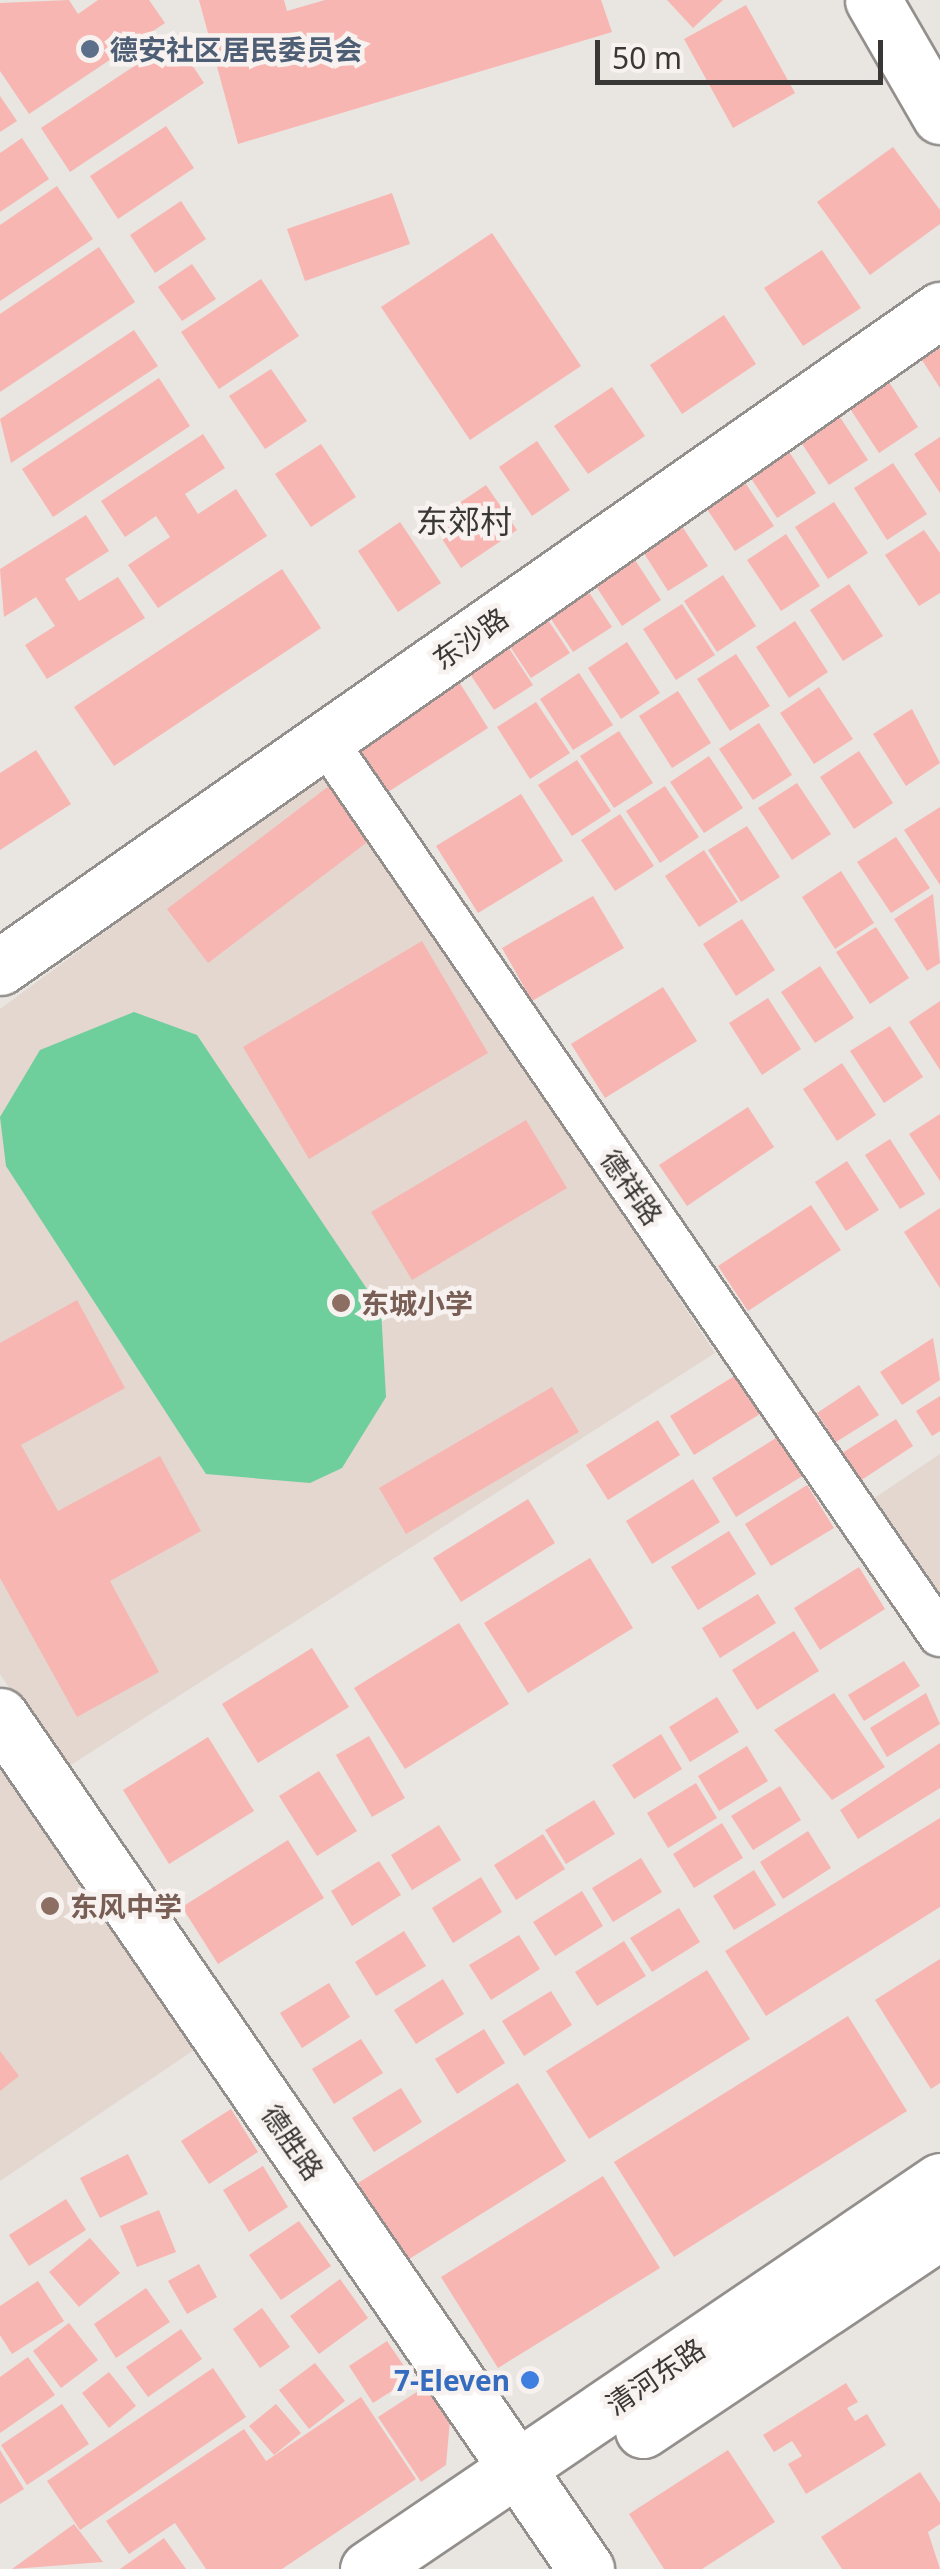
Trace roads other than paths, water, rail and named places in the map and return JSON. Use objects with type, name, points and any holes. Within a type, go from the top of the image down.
[{"type":"street","points":[[873,0],[940,116]]},
{"type":"street","points":[[906,0],[940,57]]},
{"type":"street","name":"东沙路","points":[[0,967],[940,310]]},
{"type":"street","name":"德祥路","points":[[325,740],[940,1635]]},
{"type":"street","name":"德胜路","points":[[0,1716],[586,2569]]},
{"type":"street","name":"清河东路","points":[[436,2569],[530,2485],[940,2181]]},
{"type":"street","name":"清河东路","points":[[368,2569],[530,2485],[940,2231]]},
{"type":"place","name":"德安社区居民委员会","points":[[90,49]]},
{"type":"place","name":"东城小学","points":[[341,1303]]},
{"type":"place","name":"东风中学","points":[[50,1906]]},
{"type":"place","name":"7-Eleven","points":[[530,2380]]},
{"type":"district","name":"东郊村","points":[[464,521]]}]
